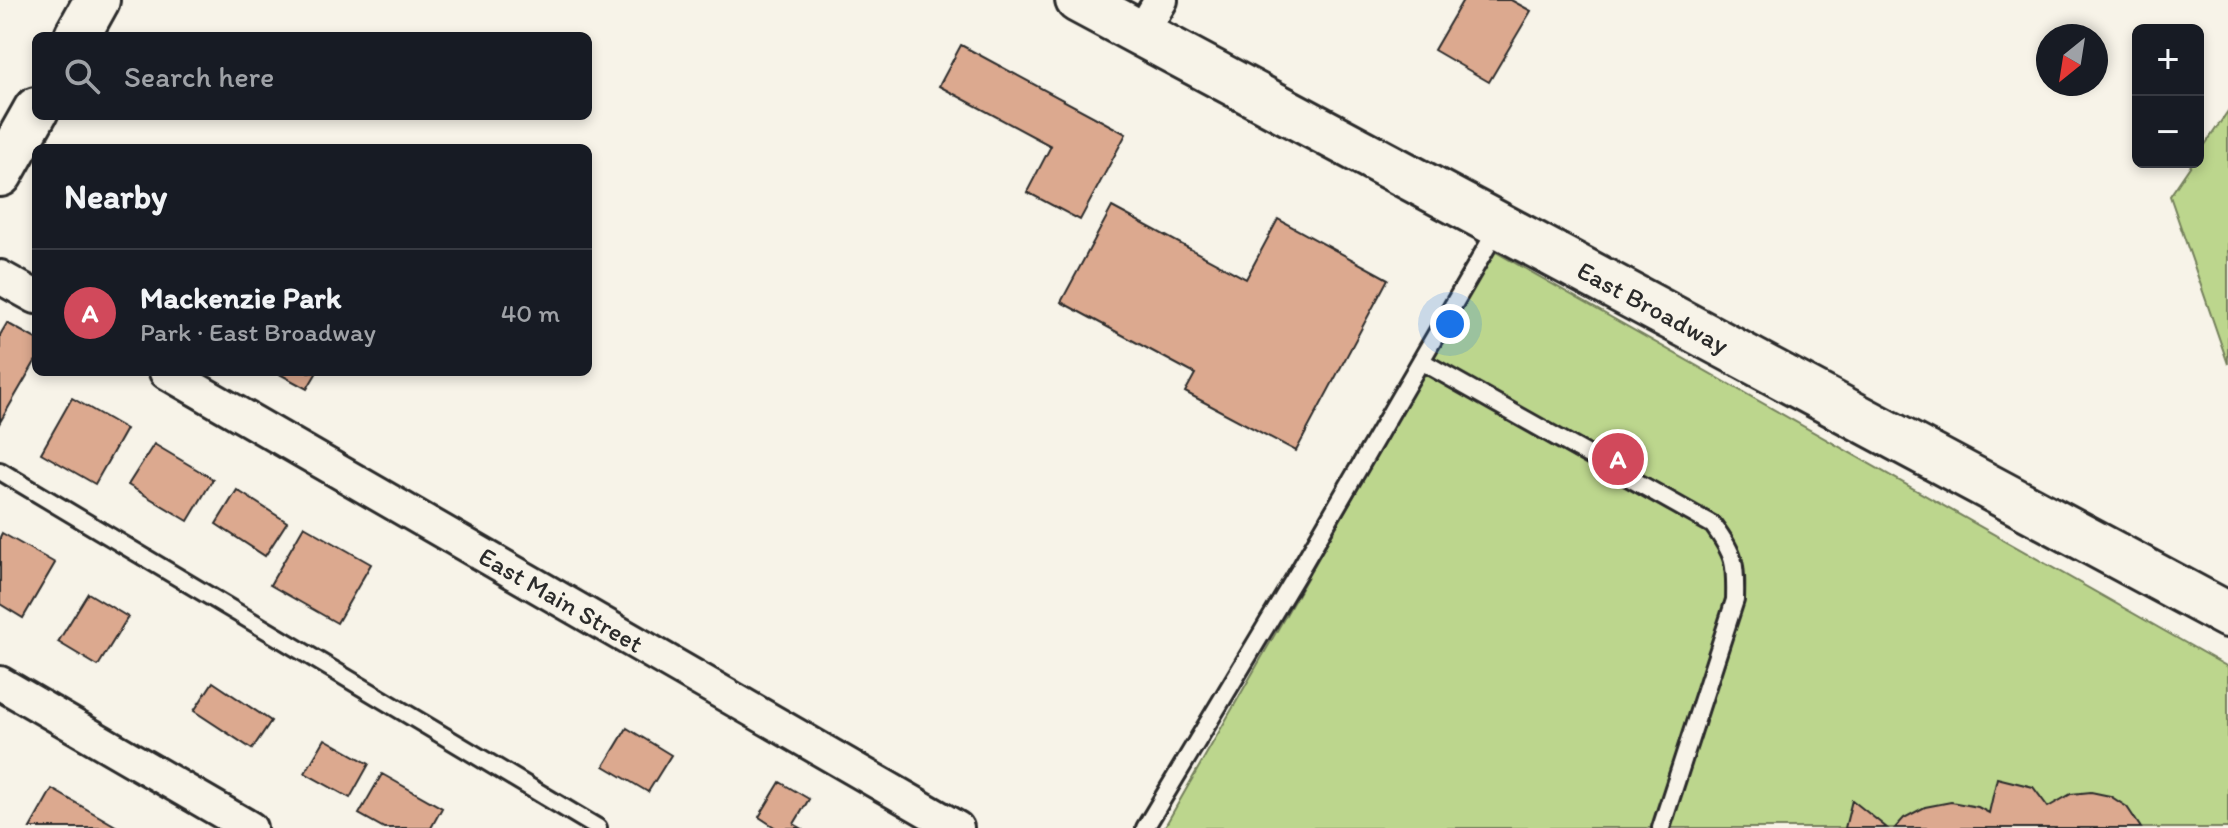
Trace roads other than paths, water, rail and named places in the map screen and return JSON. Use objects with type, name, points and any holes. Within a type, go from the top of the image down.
[{"type":"main road","points":[[79,32],[97,0]]},
{"type":"main road","name":"East Broadway","points":[[1078,0],[1151,17],[1500,225],[2228,615]]},
{"type":"main road","points":[[0,174],[32,117]]},
{"type":"street","points":[[0,277],[32,295]]},
{"type":"street","name":"East Main Street","points":[[173,376],[957,828]]},
{"type":"street","points":[[0,683],[250,828]]},
{"type":"lane","points":[[1145,828],[1500,225]]},
{"type":"lane","points":[[1421,361],[1713,525],[1728,545],[1736,566],[1735,600],[1661,828]]},
{"type":"lane","points":[[0,471],[598,828]]},
{"type":"place","name":"Mackenzie Park","points":[[1618,459]]}]
